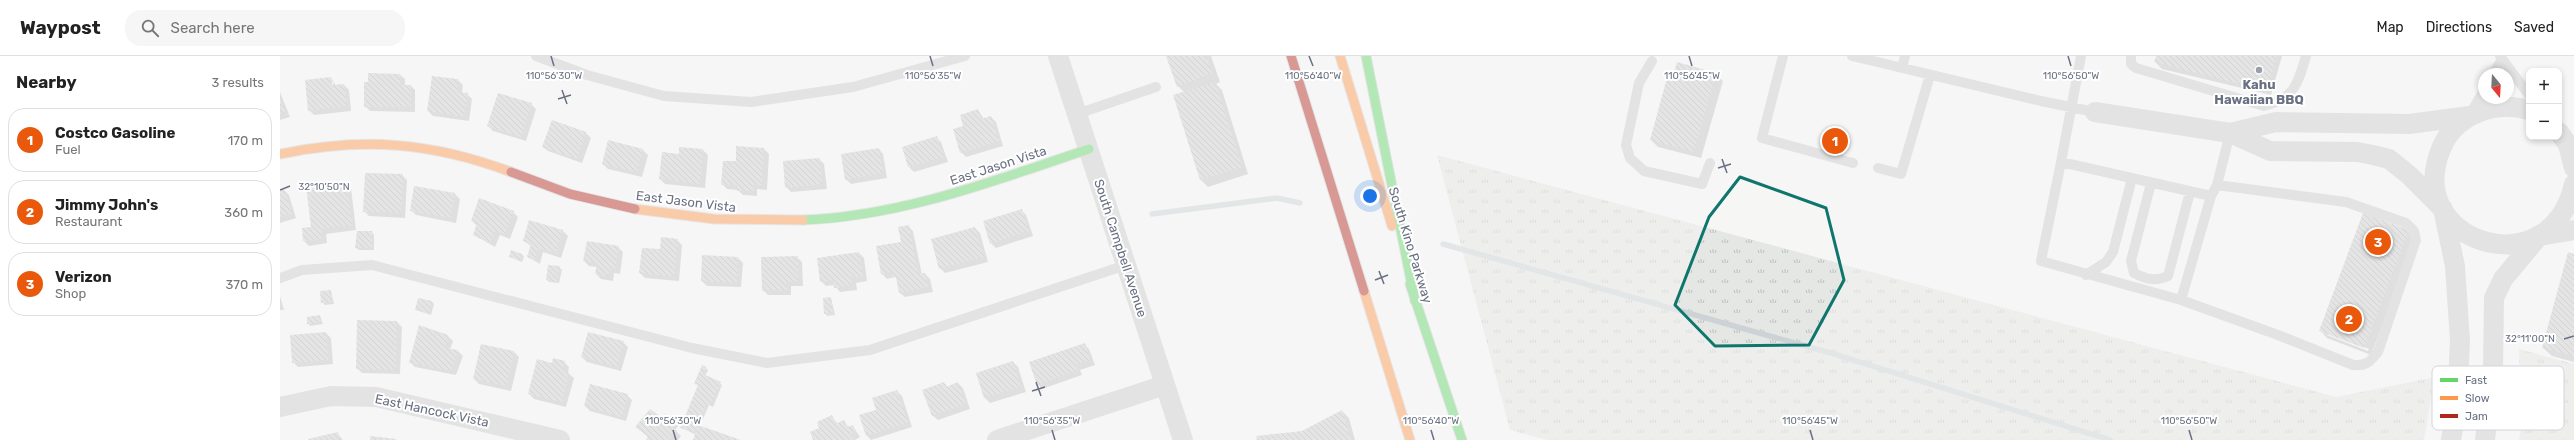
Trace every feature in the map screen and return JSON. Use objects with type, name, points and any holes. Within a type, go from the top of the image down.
[{"type":"main road","points":[[1291,56],[1410,440]]},
{"type":"main road","name":"South Kino Parkway","points":[[1340,56],[1415,301],[1462,440]]},
{"type":"main road","points":[[1366,56],[1415,301]]},
{"type":"main road","name":"East Jason Vista","points":[[280,154],[347,142],[412,145],[473,160],[562,192],[604,203],[691,218],[772,221],[837,216],[909,205],[1089,149]]},
{"type":"street","name":"South Campbell Avenue","points":[[1058,56],[1183,440]]},
{"type":"street","points":[[2230,133],[2276,122],[2409,124],[2470,116],[2498,106],[2526,110]]},
{"type":"street","points":[[2094,112],[2230,133],[2270,150],[2357,152],[2389,159],[2409,175],[2443,209],[2454,224],[2469,235],[2486,243],[2504,245],[2522,243],[2540,236],[2574,230]]},
{"type":"street","points":[[2459,366],[2460,318],[2455,266],[2443,209],[2435,180],[2440,150],[2457,125],[2470,116]]},
{"type":"street","points":[[2562,138],[2573,161]]},
{"type":"street","points":[[2493,366],[2494,298],[2503,279],[2540,236],[2555,224],[2566,208],[2574,184]]},
{"type":"street","points":[[997,440],[1165,385]]},
{"type":"street","name":"East Hancock Vista","points":[[280,407],[331,396],[376,397],[560,440]]},
{"type":"street","points":[[2451,440],[2452,430]]},
{"type":"street","points":[[2485,440],[2486,430]]},
{"type":"lane","points":[[536,56],[587,75],[664,96],[751,102],[853,88],[965,56]]},
{"type":"lane","points":[[1784,56],[1762,138],[1853,163]]},
{"type":"lane","points":[[1852,56],[2070,108],[2094,112]]},
{"type":"lane","points":[[1902,68],[1905,56]]},
{"type":"lane","points":[[2081,56],[2041,261],[2086,275],[2181,300],[2278,335],[2353,365],[2363,366],[2370,362],[2378,352],[2406,272],[2416,240],[2414,231],[2406,222],[2346,202],[2217,185]]},
{"type":"lane","points":[[2131,60],[2136,68],[2264,106],[2279,103],[2290,94],[2299,80],[2306,56]]},
{"type":"lane","points":[[2497,68],[2501,58],[2526,91]]},
{"type":"lane","points":[[1652,61],[1639,83],[1626,145],[1630,158],[1644,171],[1702,184],[1710,163]]},
{"type":"lane","points":[[1878,168],[1901,174],[1930,75]]},
{"type":"lane","points":[[1078,114],[1156,87]]},
{"type":"lane","points":[[2470,116],[2478,101]]},
{"type":"lane","points":[[2181,300],[2211,196],[2217,185],[2230,133]]},
{"type":"lane","points":[[2061,162],[2211,196]]},
{"type":"lane","points":[[2086,275],[2106,262],[2114,252],[2132,178]]},
{"type":"lane","points":[[2151,183],[2130,261],[2134,273],[2145,278],[2158,280],[2168,276],[2190,192]]},
{"type":"lane","points":[[280,278],[302,270],[372,265],[692,348],[767,363],[870,350],[1126,265]]},
{"type":"lane","points":[[2142,290],[2145,278]]},
{"type":"highlighted area","points":[[1740,177],[1826,208],[1844,280],[1809,345],[1715,346],[1675,305],[1709,217]]},
{"type":"green space","points":[[1437,155],[2336,397],[2432,378],[2432,394],[2424,440],[1547,440],[1510,430]]},
{"type":"green space","points":[[2519,349],[2574,364],[2574,440],[2519,440],[2520,430],[2564,430],[2564,366],[2519,366]]},
{"type":"building","points":[[1166,56],[1206,56],[1212,73],[1177,87]]},
{"type":"building","points":[[2156,56],[2276,56],[2267,91],[2154,62]]},
{"type":"building","points":[[1677,62],[1716,73],[1694,152],[1650,140],[1667,78],[1672,80]]},
{"type":"building","points":[[368,73],[400,74],[400,85],[411,85],[411,107],[364,107],[364,82],[368,82]]},
{"type":"building","points":[[432,76],[458,79],[457,92],[468,93],[464,117],[427,111]]},
{"type":"building","points":[[331,77],[332,85],[344,84],[347,106],[308,111],[305,80]]},
{"type":"building","points":[[1215,82],[1242,167],[1200,180],[1173,95]]},
{"type":"building","points":[[498,93],[532,103],[521,137],[487,126]]},
{"type":"building","points":[[280,97],[285,112],[280,114]]},
{"type":"building","points":[[978,109],[981,119],[991,116],[999,141],[960,153],[953,129],[963,126],[960,115]]},
{"type":"building","points":[[552,120],[586,132],[577,159],[542,147]]},
{"type":"building","points":[[937,136],[944,157],[908,167],[902,147]]},
{"type":"building","points":[[608,140],[643,149],[637,172],[602,164]]},
{"type":"building","points":[[736,146],[764,148],[762,185],[753,185],[753,191],[737,191],[737,185],[721,185],[723,161],[736,161]]},
{"type":"building","points":[[679,147],[703,149],[700,184],[659,179],[662,152],[679,154]]},
{"type":"building","points":[[879,148],[883,173],[845,180],[841,154]]},
{"type":"building","points":[[820,158],[822,184],[785,188],[783,161]]},
{"type":"building","points":[[365,173],[403,174],[401,213],[363,212]]},
{"type":"building","points":[[347,182],[352,225],[321,229],[322,239],[303,241],[302,228],[311,227],[306,187]]},
{"type":"building","points":[[414,186],[455,193],[451,218],[410,211]]},
{"type":"building","points":[[284,189],[292,213],[280,217],[280,191]]},
{"type":"building","points":[[479,198],[514,211],[505,234],[495,231],[490,243],[473,235],[477,223],[471,221]]},
{"type":"building","points":[[1022,209],[1029,231],[990,244],[983,221]]},
{"type":"building","points":[[2363,213],[2409,230],[2364,348],[2319,331]]},
{"type":"building","points":[[529,220],[563,230],[556,253],[538,248],[535,260],[527,257],[531,244],[523,241]]},
{"type":"building","points":[[909,225],[918,274],[925,273],[928,287],[899,293],[896,277],[893,277],[892,272],[881,274],[876,246],[901,242],[898,227]]},
{"type":"building","points":[[975,227],[984,257],[939,269],[931,239]]},
{"type":"building","points":[[357,231],[372,231],[372,248],[355,248]]},
{"type":"building","points":[[661,237],[678,239],[674,277],[639,273],[642,248],[660,249]]},
{"type":"building","points":[[587,241],[619,246],[615,270],[610,269],[608,276],[595,274],[597,263],[583,261]]},
{"type":"building","points":[[511,250],[522,254],[520,260],[509,257]]},
{"type":"building","points":[[859,252],[863,277],[851,278],[852,285],[834,288],[833,280],[820,282],[817,258]]},
{"type":"building","points":[[2568,252],[2574,254],[2574,356],[2542,348]]},
{"type":"building","points":[[702,255],[738,257],[737,283],[701,281]]},
{"type":"building","points":[[798,256],[798,281],[786,282],[787,290],[762,291],[761,257]]},
{"type":"building","points":[[548,265],[560,266],[557,282],[546,280]]},
{"type":"building","points":[[331,290],[332,302],[321,303],[320,291]]},
{"type":"building","points":[[831,297],[833,313],[824,314],[823,298]]},
{"type":"building","points":[[418,298],[432,301],[429,313],[415,310]]},
{"type":"building","points":[[320,315],[321,322],[307,324],[307,317]]},
{"type":"building","points":[[357,320],[397,321],[396,370],[356,369]]},
{"type":"building","points":[[419,325],[448,335],[445,348],[458,350],[451,371],[409,363]]},
{"type":"building","points":[[326,332],[328,360],[292,363],[290,335]]},
{"type":"building","points":[[588,332],[624,341],[617,367],[581,357]]},
{"type":"building","points":[[1085,343],[1090,360],[1076,365],[1078,370],[1037,385],[1029,362]]},
{"type":"building","points":[[481,344],[514,351],[507,386],[473,379]]},
{"type":"building","points":[[553,358],[565,361],[562,371],[569,372],[562,402],[528,394],[537,359],[552,363]]},
{"type":"building","points":[[1013,361],[1021,387],[984,398],[976,373]]},
{"type":"building","points":[[702,365],[706,367],[703,374],[721,382],[710,405],[706,404],[694,433],[680,428],[698,385],[694,384]]},
{"type":"building","points":[[944,382],[946,387],[958,382],[966,404],[932,416],[922,390]]},
{"type":"building","points":[[590,384],[628,394],[622,417],[584,406]]},
{"type":"building","points":[[897,390],[908,423],[866,436],[859,415],[876,410],[872,398]]},
{"type":"building","points":[[650,409],[662,418],[665,414],[674,420],[671,424],[677,431],[669,440],[646,440],[648,436],[635,427]]},
{"type":"building","points":[[1342,410],[1351,440],[1257,440],[1256,436],[1302,431]]},
{"type":"building","points":[[832,415],[836,424],[844,420],[847,427],[853,425],[856,432],[850,434],[853,440],[813,440],[810,432],[819,428],[817,422]]},
{"type":"building","points":[[698,425],[741,440],[693,440]]},
{"type":"building","points":[[338,432],[340,440],[308,439]]},
{"type":"building","points":[[370,436],[396,439],[396,440],[370,440]]},
{"type":"waterway","points":[[1152,214],[1277,198],[1300,203]]},
{"type":"waterway","points":[[1443,244],[1834,354],[2110,440]]},
{"type":"traffic: fast","points":[[1366,56],[1415,301]]},
{"type":"traffic: fast","points":[[803,220],[877,212],[913,204],[949,195],[1089,149]]},
{"type":"traffic: fast","points":[[1410,284],[1462,440]]},
{"type":"traffic: slow","points":[[1340,56],[1392,226]]},
{"type":"traffic: slow","points":[[280,154],[340,145],[397,145],[453,154],[511,172]]},
{"type":"traffic: slow","points":[[635,209],[714,219],[803,220]]},
{"type":"traffic: slow","points":[[1364,291],[1410,440]]},
{"type":"traffic: jam","points":[[1291,56],[1364,291]]},
{"type":"traffic: jam","points":[[511,172],[570,194],[635,209]]},
{"type":"place","name":"Kahu Hawaiian BBQ","points":[[2259,70]]},
{"type":"place","name":"Costco Gasoline","points":[[1835,141]]},
{"type":"place","name":"Verizon","points":[[2378,242]]},
{"type":"place","name":"Jimmy John's","points":[[2349,319]]}]
